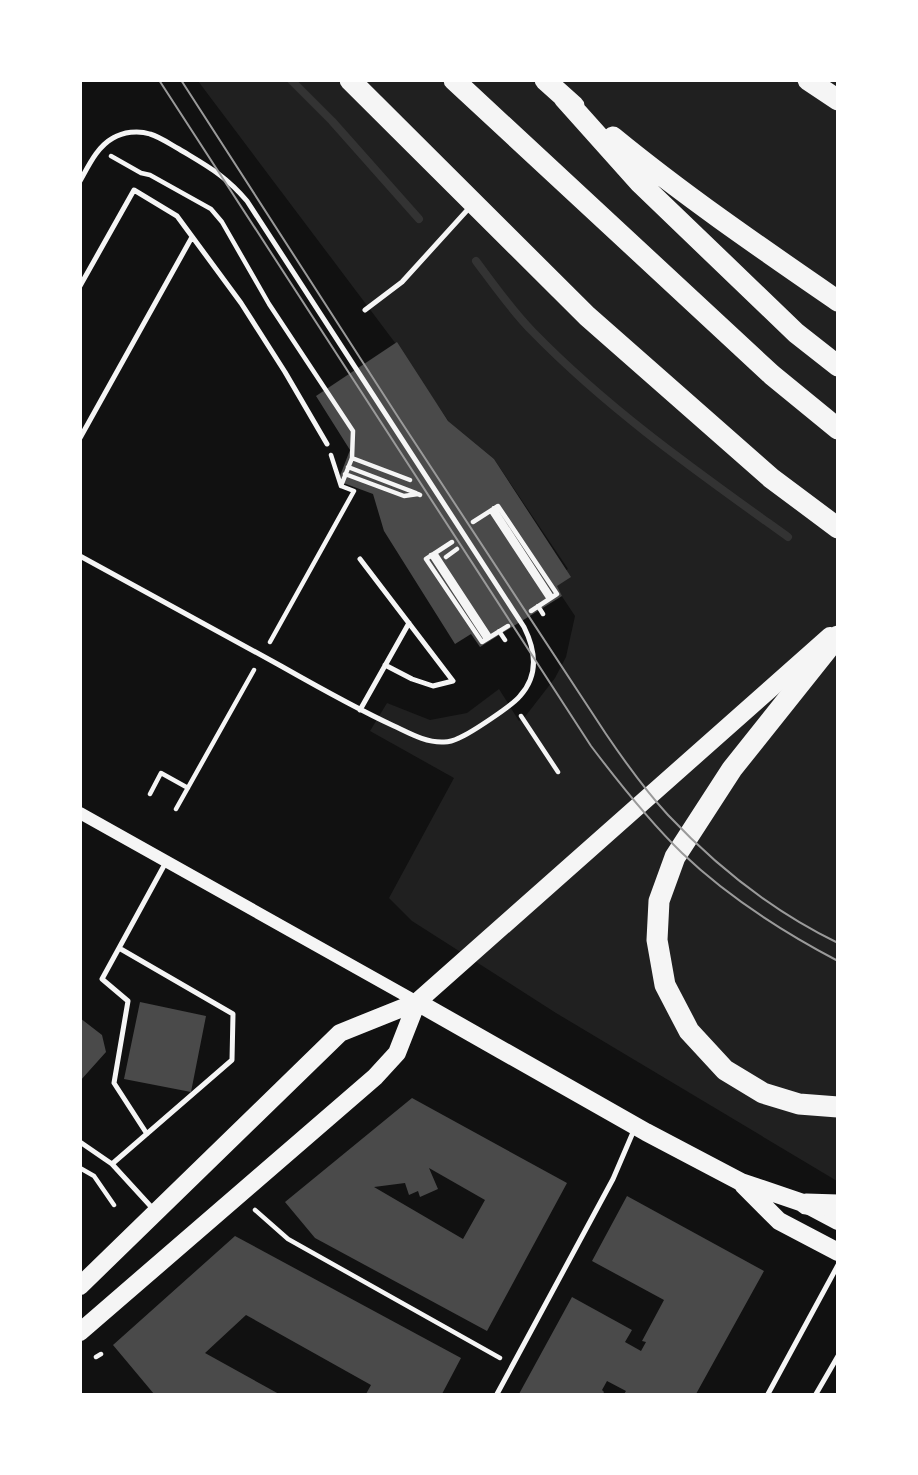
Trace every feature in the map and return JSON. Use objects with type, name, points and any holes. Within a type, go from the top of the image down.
[{"type":"highway","points":[[350,80],[587,316],[771,478],[838,528]]},
{"type":"highway","points":[[454,80],[772,375],[838,429]]},
{"type":"highway","points":[[545,80],[640,183],[796,333],[838,366]]},
{"type":"highway","points":[[808,80],[838,100]]},
{"type":"highway","points":[[564,98],[716,217],[838,301]]},
{"type":"highway","points":[[838,636],[732,769],[675,857],[659,901],[657,940],[665,985],[688,1031],[725,1070],[763,1093],[775,1097],[799,1104],[838,1107]]},
{"type":"highway","points":[[806,1204],[838,1205]]},
{"type":"main road","points":[[80,1286],[340,1033],[417,1002],[838,629]]},
{"type":"main road","points":[[417,1002],[635,1126],[741,1182],[806,1204],[838,1221]]},
{"type":"main road","points":[[80,1332],[375,1077],[397,1053],[417,1002]]},
{"type":"main road","points":[[741,1182],[779,1222],[838,1252]]},
{"type":"street","points":[[80,813],[417,1002]]},
{"type":"lane","points":[[80,181],[104,145],[125,133],[138,132],[161,139],[234,185],[530,639],[534,652],[532,677],[518,699],[457,739],[429,741],[360,710],[80,556]]},
{"type":"lane","points":[[80,285],[134,190],[177,216],[241,303],[327,444]]},
{"type":"lane","points":[[365,310],[402,282],[473,204]]},
{"type":"lane","points":[[80,438],[192,237]]},
{"type":"lane","points":[[360,559],[453,681],[433,686],[385,666]]},
{"type":"lane","points":[[360,710],[409,623]]},
{"type":"lane","points":[[147,1134],[114,1083],[128,1001],[102,979],[166,861]]},
{"type":"lane","points":[[111,1164],[232,1060],[233,1014],[119,948]]},
{"type":"lane","points":[[497,1395],[612,1179],[635,1126]]},
{"type":"lane","points":[[80,1142],[111,1164],[157,1213]]},
{"type":"lane","points":[[768,1395],[838,1265]]},
{"type":"lane","points":[[816,1395],[838,1356]]},
{"type":"path","points":[[327,444],[341,486]]},
{"type":"path","points":[[341,486],[352,457],[410,481]]},
{"type":"path","points":[[348,467],[418,494]]},
{"type":"path","points":[[345,474],[404,496]]},
{"type":"path","points":[[270,642],[354,491],[341,486]]},
{"type":"path","points":[[473,522],[492,509],[552,597]]},
{"type":"path","points":[[452,542],[433,554],[486,639]]},
{"type":"path","points":[[446,557],[457,549]]},
{"type":"path","points":[[176,809],[254,670]]},
{"type":"path","points":[[521,716],[558,772]]},
{"type":"path","points":[[150,794],[161,773],[188,788]]},
{"type":"path","points":[[80,1168],[94,1176],[114,1205]]},
{"type":"path","points":[[256,1210],[288,1239],[513,1365]]},
{"type":"shaded area","points":[[198,81],[837,81],[837,1181],[556,1013],[412,921],[389,898],[454,778],[370,731],[387,703],[430,720],[467,713],[499,689],[519,721],[524,718],[555,678],[566,657],[575,616],[551,580],[568,569],[494,459],[449,422],[396,344]]},
{"type":"building","points":[[397,342],[448,421],[494,459],[571,577],[557,586],[562,596],[480,647],[471,634],[455,644],[384,531],[373,494],[338,481],[350,450],[316,396]]},
{"type":"building","points":[[140,1002],[206,1016],[191,1092],[124,1079]]},
{"type":"building","points":[[80,1018],[102,1035],[106,1052],[80,1081]]},
{"type":"building","points":[[412,1098],[567,1183],[487,1331],[315,1238],[285,1202]],"holes":[[[429,1168],[485,1200],[463,1239],[374,1187],[405,1183],[409,1195],[418,1191],[420,1197],[438,1189]]]},
{"type":"building","points":[[627,1196],[764,1271],[696,1394],[624,1394],[626,1391],[607,1381],[602,1390],[603,1394],[519,1394],[572,1297],[632,1330],[625,1342],[641,1351],[646,1342],[642,1341],[664,1300],[592,1261]]},
{"type":"building","points":[[235,1236],[461,1358],[442,1394],[366,1394],[371,1385],[246,1315],[205,1353],[279,1394],[154,1394],[113,1345]]},
{"type":"waterway","points":[[291,80],[332,121],[419,219]]},
{"type":"waterway","points":[[476,261],[525,324],[562,361],[656,440],[788,537]]},
{"type":"tram line","points":[[159,80],[591,746],[657,828],[700,869],[756,912],[838,961]]},
{"type":"tram line","points":[[181,80],[606,734],[651,796],[726,870],[791,917],[838,943]]}]
